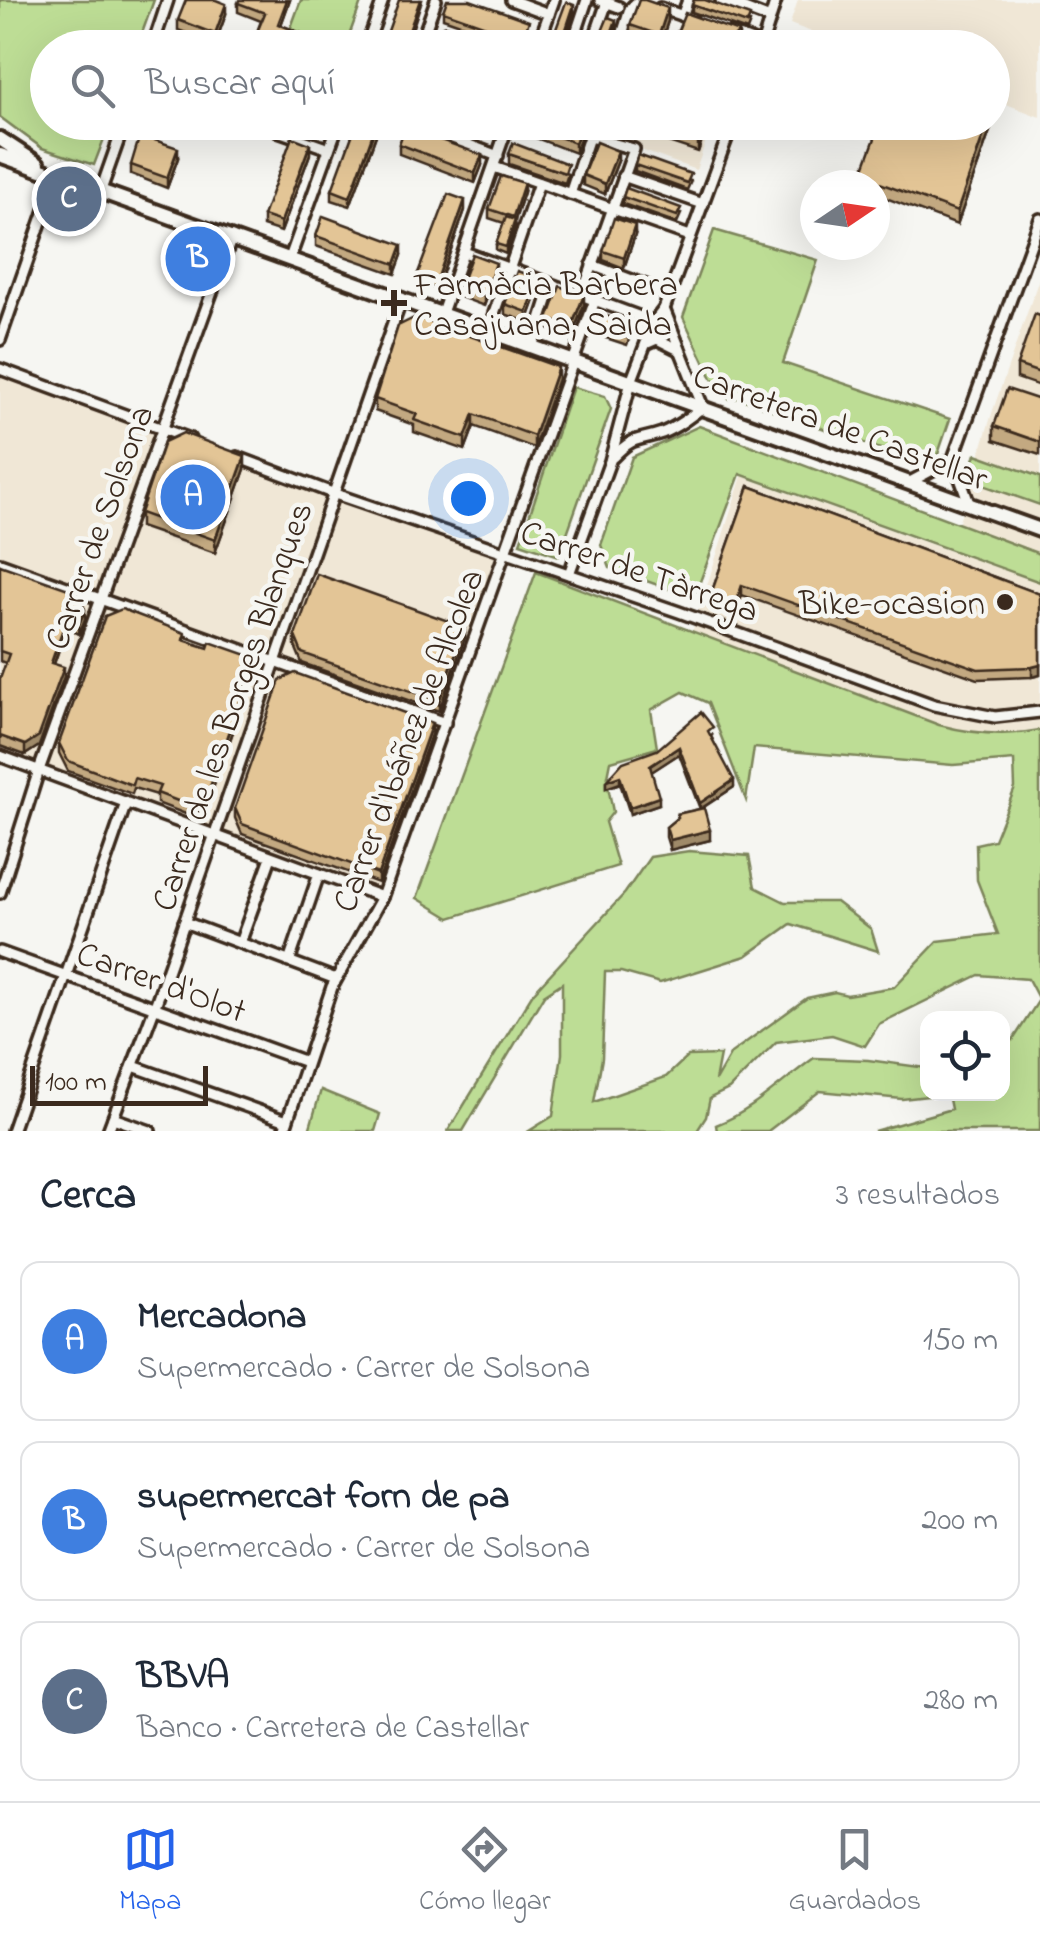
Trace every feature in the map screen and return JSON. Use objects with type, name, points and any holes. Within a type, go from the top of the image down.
[{"type":"street","points":[[158,30],[168,0]]},
{"type":"street","points":[[373,30],[384,0]]},
{"type":"street","points":[[425,30],[436,0]]},
{"type":"street","points":[[510,0],[549,14]]},
{"type":"street","points":[[543,30],[554,0]]},
{"type":"street","points":[[577,30],[587,0]]},
{"type":"street","points":[[624,30],[630,9],[638,0],[698,22]]},
{"type":"street","points":[[682,16],[688,0]]},
{"type":"street","points":[[721,0],[770,19]]},
{"type":"street","points":[[767,30],[776,0]]},
{"type":"street","points":[[596,30],[604,1],[619,7]]},
{"type":"street","points":[[714,27],[722,30]]},
{"type":"street","name":"Carretera de Castellar","points":[[0,139],[57,176]]},
{"type":"street","points":[[101,190],[119,140]]},
{"type":"street","points":[[304,140],[329,149]]},
{"type":"street","points":[[290,258],[332,140]]},
{"type":"street","points":[[448,140],[539,183],[690,236]]},
{"type":"street","points":[[442,313],[504,140]]},
{"type":"street","points":[[570,194],[589,140]]},
{"type":"street","points":[[582,295],[634,149],[601,140]]},
{"type":"street","points":[[569,574],[610,460],[631,382],[654,322],[664,308],[726,140]]},
{"type":"street","name":"Carretera de Castellar","points":[[2,157],[1040,530]]},
{"type":"street","points":[[0,340],[57,176]]},
{"type":"street","points":[[624,176],[703,204]]},
{"type":"street","points":[[488,331],[539,183]]},
{"type":"street","points":[[969,504],[953,459],[1040,219]]},
{"type":"street","name":"Carrer de Solsona","points":[[0,893],[5,856],[232,237]]},
{"type":"street","points":[[464,252],[654,322]]},
{"type":"street","points":[[592,265],[669,294]]},
{"type":"street","points":[[532,347],[552,284]]},
{"type":"street","name":"Carrer de les Borges Blanques","points":[[108,1131],[402,298]]},
{"type":"street","name":"Carrer d'Ibáñez de Alcolea","points":[[285,1126],[336,979],[382,898],[595,300]]},
{"type":"street","points":[[610,460],[628,442],[664,432],[703,407],[664,308]]},
{"type":"street","points":[[648,343],[657,340],[681,352]]},
{"type":"street","points":[[0,370],[207,445]]},
{"type":"street","points":[[624,414],[630,430],[640,436]]},
{"type":"street","name":"Carrer de Tàrrega","points":[[226,452],[335,494],[954,710],[995,716],[1040,712]]},
{"type":"street","points":[[910,482],[953,459]]},
{"type":"street","points":[[0,563],[445,723]]},
{"type":"street","points":[[0,756],[382,898]]},
{"type":"street","points":[[12,1131],[126,803]]},
{"type":"street","points":[[240,943],[271,857]]},
{"type":"street","points":[[289,962],[318,874]]},
{"type":"street","points":[[184,922],[336,979]]},
{"type":"street","name":"Carrer d'Olot","points":[[0,952],[306,1062]]},
{"type":"street","points":[[132,1066],[285,1126]]},
{"type":"street","points":[[112,1118],[150,1131]]},
{"type":"shaded area","points":[[798,0],[1040,0],[1040,117],[1010,106],[1010,30],[806,30],[790,24]]},
{"type":"shaded area","points":[[613,140],[706,140],[696,170]]},
{"type":"shaded area","points":[[1040,276],[1040,730],[994,735],[939,725],[692,632],[742,476],[950,551]]},
{"type":"shaded area","points":[[0,377],[496,554],[378,888],[0,752]]},
{"type":"green space","points":[[0,0],[154,0],[143,30],[30,30],[30,139],[0,117]]},
{"type":"green space","points":[[301,0],[362,0],[351,30],[290,30]]},
{"type":"green space","points":[[31,140],[104,140],[94,165],[42,148]]},
{"type":"green space","points":[[714,230],[800,255],[800,260],[818,260],[783,363],[950,419],[938,454],[919,463],[739,398],[730,399],[717,389],[683,317]]},
{"type":"green space","points":[[573,387],[605,396],[611,409],[559,556],[520,543]]},
{"type":"green space","points":[[699,426],[1040,554],[1040,582],[740,474],[694,598],[610,568],[601,545],[632,457]]},
{"type":"green space","points":[[976,454],[1040,477],[1040,505],[980,484],[972,466]]},
{"type":"green space","points":[[536,572],[939,725],[989,734],[1040,730],[1040,1131],[874,1131],[951,1109],[949,1101],[1010,1101],[1010,1042],[1039,1000],[1028,979],[979,975],[879,1024],[865,1046],[832,1035],[776,1042],[729,1089],[710,1098],[706,1117],[697,1131],[529,1131],[553,1116],[562,1054],[562,983],[544,995],[463,1131],[448,1131],[533,993],[625,893],[650,857],[689,851],[749,856],[755,887],[785,902],[836,902],[871,929],[878,951],[791,924],[746,956],[660,983],[621,972],[605,972],[602,1058],[594,1102],[666,1077],[688,1056],[720,1055],[715,1081],[731,1053],[807,998],[894,987],[938,941],[998,934],[977,880],[976,844],[994,840],[1015,788],[1014,760],[953,765],[754,748],[746,800],[708,703],[683,692],[651,710],[657,748],[611,761],[607,781],[613,812],[605,822],[618,866],[450,918],[417,898]]},
{"type":"green space","points":[[814,1058],[920,1067],[920,1097],[902,1099],[820,1091],[768,1131],[717,1131],[716,1125],[755,1104]]},
{"type":"green space","points":[[321,1090],[380,1114],[375,1131],[309,1131]]},
{"type":"building","points":[[186,0],[226,4],[216,30],[204,30],[178,20]]},
{"type":"building","points":[[287,0],[278,24],[293,30],[258,30],[265,13],[238,3]]},
{"type":"building","points":[[399,0],[420,0],[409,30],[388,30]]},
{"type":"building","points":[[447,0],[470,0],[529,21],[526,30],[497,30],[443,11]]},
{"type":"building","points":[[639,0],[668,8],[661,30],[630,25]]},
{"type":"building","points":[[694,0],[705,0],[750,16],[747,24],[692,5]]},
{"type":"building","points":[[566,2],[574,5],[566,30],[556,30]]},
{"type":"building","points":[[685,13],[733,30],[678,30]]},
{"type":"building","points":[[608,17],[616,20],[612,30],[603,30]]},
{"type":"building","points":[[138,140],[155,140],[178,148],[167,178],[131,165]]},
{"type":"building","points":[[291,140],[310,144],[281,222],[263,216]]},
{"type":"building","points":[[350,140],[371,140],[350,197],[332,190]]},
{"type":"building","points":[[400,140],[441,140],[482,155],[475,173],[399,144]]},
{"type":"building","points":[[874,140],[982,140],[957,212],[890,187],[890,170],[863,170]]},
{"type":"building","points":[[596,142],[618,151],[605,184],[583,175]]},
{"type":"building","points":[[513,143],[568,164],[565,173],[509,154]]},
{"type":"building","points":[[638,155],[691,174],[687,183],[635,165]]},
{"type":"building","points":[[501,176],[524,183],[513,217],[489,209]]},
{"type":"building","points":[[626,188],[681,208],[677,216],[623,197]]},
{"type":"building","points":[[448,194],[465,200],[437,280],[418,273]]},
{"type":"building","points":[[323,216],[402,245],[395,264],[316,236]]},
{"type":"building","points":[[506,217],[515,220],[506,247],[496,244]]},
{"type":"building","points":[[614,218],[635,225],[624,258],[603,251]]},
{"type":"building","points":[[472,254],[496,263],[484,296],[460,287]]},
{"type":"building","points":[[517,271],[539,279],[527,312],[505,304]]},
{"type":"building","points":[[560,286],[584,295],[571,328],[548,319]]},
{"type":"building","points":[[601,314],[632,325],[627,338],[597,328]]},
{"type":"building","points":[[1035,314],[1040,316],[1040,373],[1017,365]]},
{"type":"building","points":[[416,317],[558,367],[534,436],[474,414],[465,438],[414,420],[417,414],[375,399],[398,326]]},
{"type":"building","points":[[1007,389],[1040,400],[1040,442],[994,426]]},
{"type":"building","points":[[183,433],[245,456],[215,540],[140,513],[164,442]]},
{"type":"building","points":[[749,486],[1040,594],[1040,665],[978,669],[742,585],[736,603],[711,594]]},
{"type":"building","points":[[0,565],[77,592],[85,609],[79,624],[66,620],[51,663],[64,667],[39,736],[25,745],[0,736],[0,679],[9,654],[0,651]]},
{"type":"building","points":[[317,574],[465,627],[439,701],[302,653],[295,636]]},
{"type":"building","points":[[122,609],[185,633],[183,640],[208,648],[210,642],[250,656],[246,669],[251,671],[206,798],[200,796],[196,808],[157,793],[160,786],[134,778],[132,785],[68,761],[59,743],[105,616]]},
{"type":"building","points":[[295,673],[432,723],[378,874],[242,824],[235,808],[280,680]]},
{"type":"building","points":[[701,712],[713,727],[708,731],[734,780],[700,803],[679,747],[650,766],[659,797],[630,807],[620,776],[606,781],[623,762],[657,750]]},
{"type":"building","points":[[704,808],[710,830],[670,840],[666,827],[677,814]]},
{"type":"place","name":"BBVA","points":[[69,199]]},
{"type":"place","name":"supermercat forn de pa","points":[[198,259]]},
{"type":"place","name":"Farmàcia Barbera Casajuana, Saida","points":[[394,303]]},
{"type":"place","name":"Mercadona","points":[[193,497]]},
{"type":"place","name":"Bike-ocasion","points":[[1005,602]]}]
